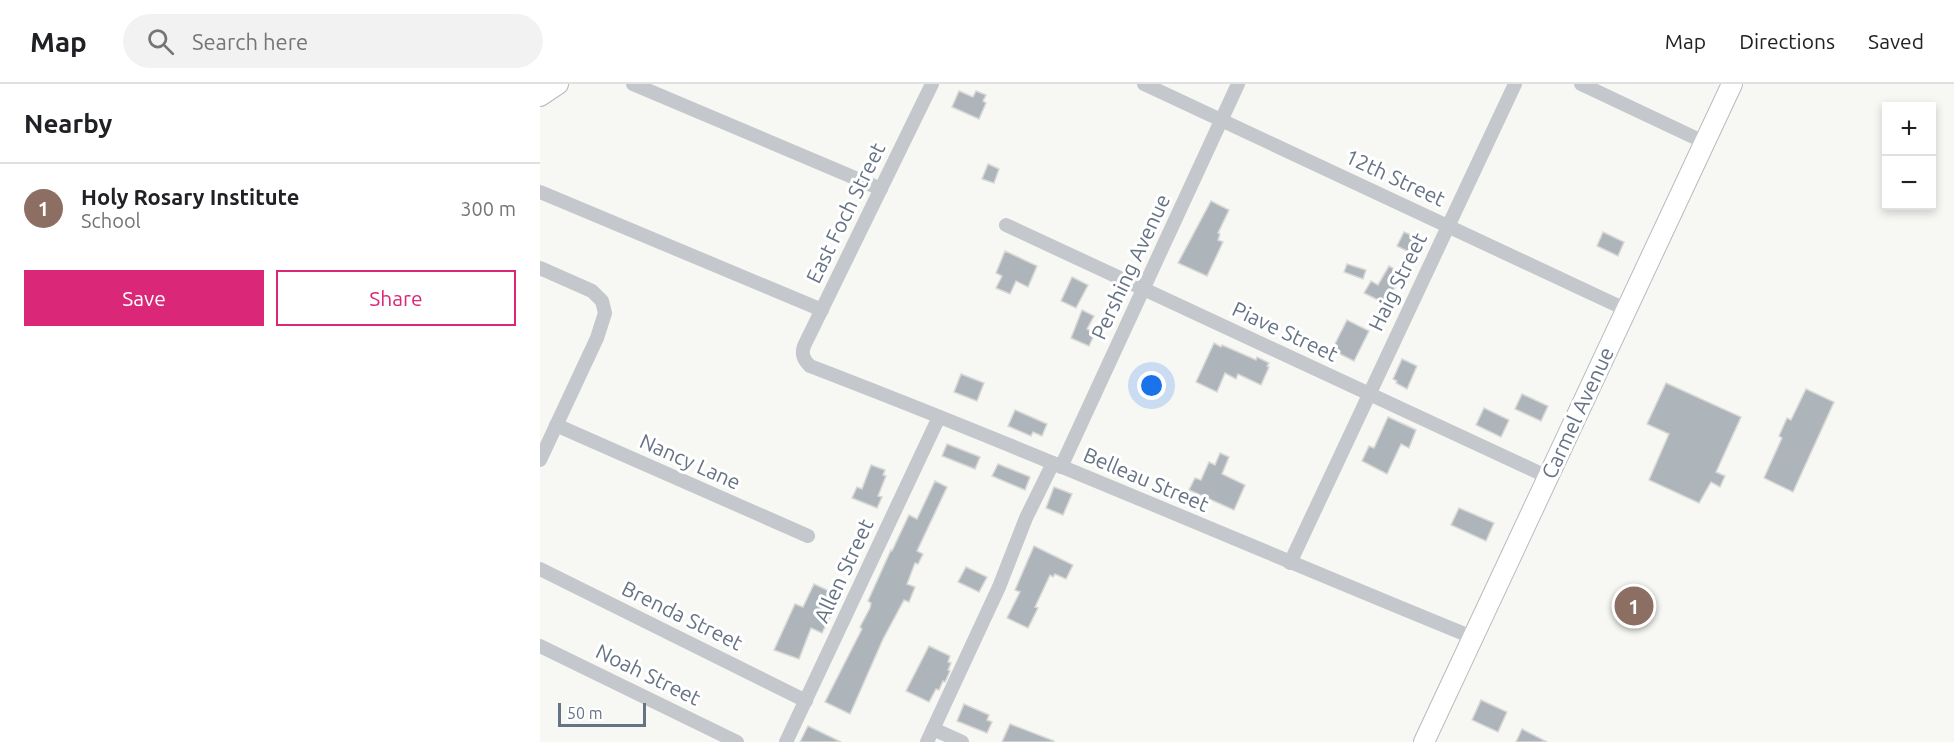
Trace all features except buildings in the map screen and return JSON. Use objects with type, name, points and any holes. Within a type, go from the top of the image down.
[{"type":"main road","points":[[540,96],[558,84]]},
{"type":"main road","name":"Carmel Avenue","points":[[1429,740],[1472,637],[1732,84]]},
{"type":"street","points":[[633,84],[881,189]]},
{"type":"street","name":"East Foch Street","points":[[805,362],[803,350],[932,84]]},
{"type":"street","name":"12th Street","points":[[1144,84],[1627,310]]},
{"type":"street","name":"Pershing Avenue","points":[[927,742],[999,587],[1026,518],[1057,465],[1239,84]]},
{"type":"street","name":"Haig Street","points":[[1290,563],[1515,84]]},
{"type":"street","points":[[1581,84],[1704,142]]},
{"type":"street","points":[[540,192],[822,310]]},
{"type":"street","name":"Piave Street","points":[[1006,225],[1548,477]]},
{"type":"street","points":[[540,268],[592,291],[604,305],[603,322],[597,338],[540,460]]},
{"type":"street","name":"Belleau Street","points":[[805,362],[1472,637]]},
{"type":"street","name":"Allen Street","points":[[786,742],[939,417]]},
{"type":"street","name":"Nancy Lane","points":[[556,425],[808,537]]},
{"type":"street","name":"Brenda Street","points":[[540,569],[806,701]]},
{"type":"street","name":"Noah Street","points":[[540,646],[737,742]]},
{"type":"street","points":[[933,729],[962,742]]},
{"type":"place","name":"Holy Rosary Institute","points":[[1634,606]]}]
